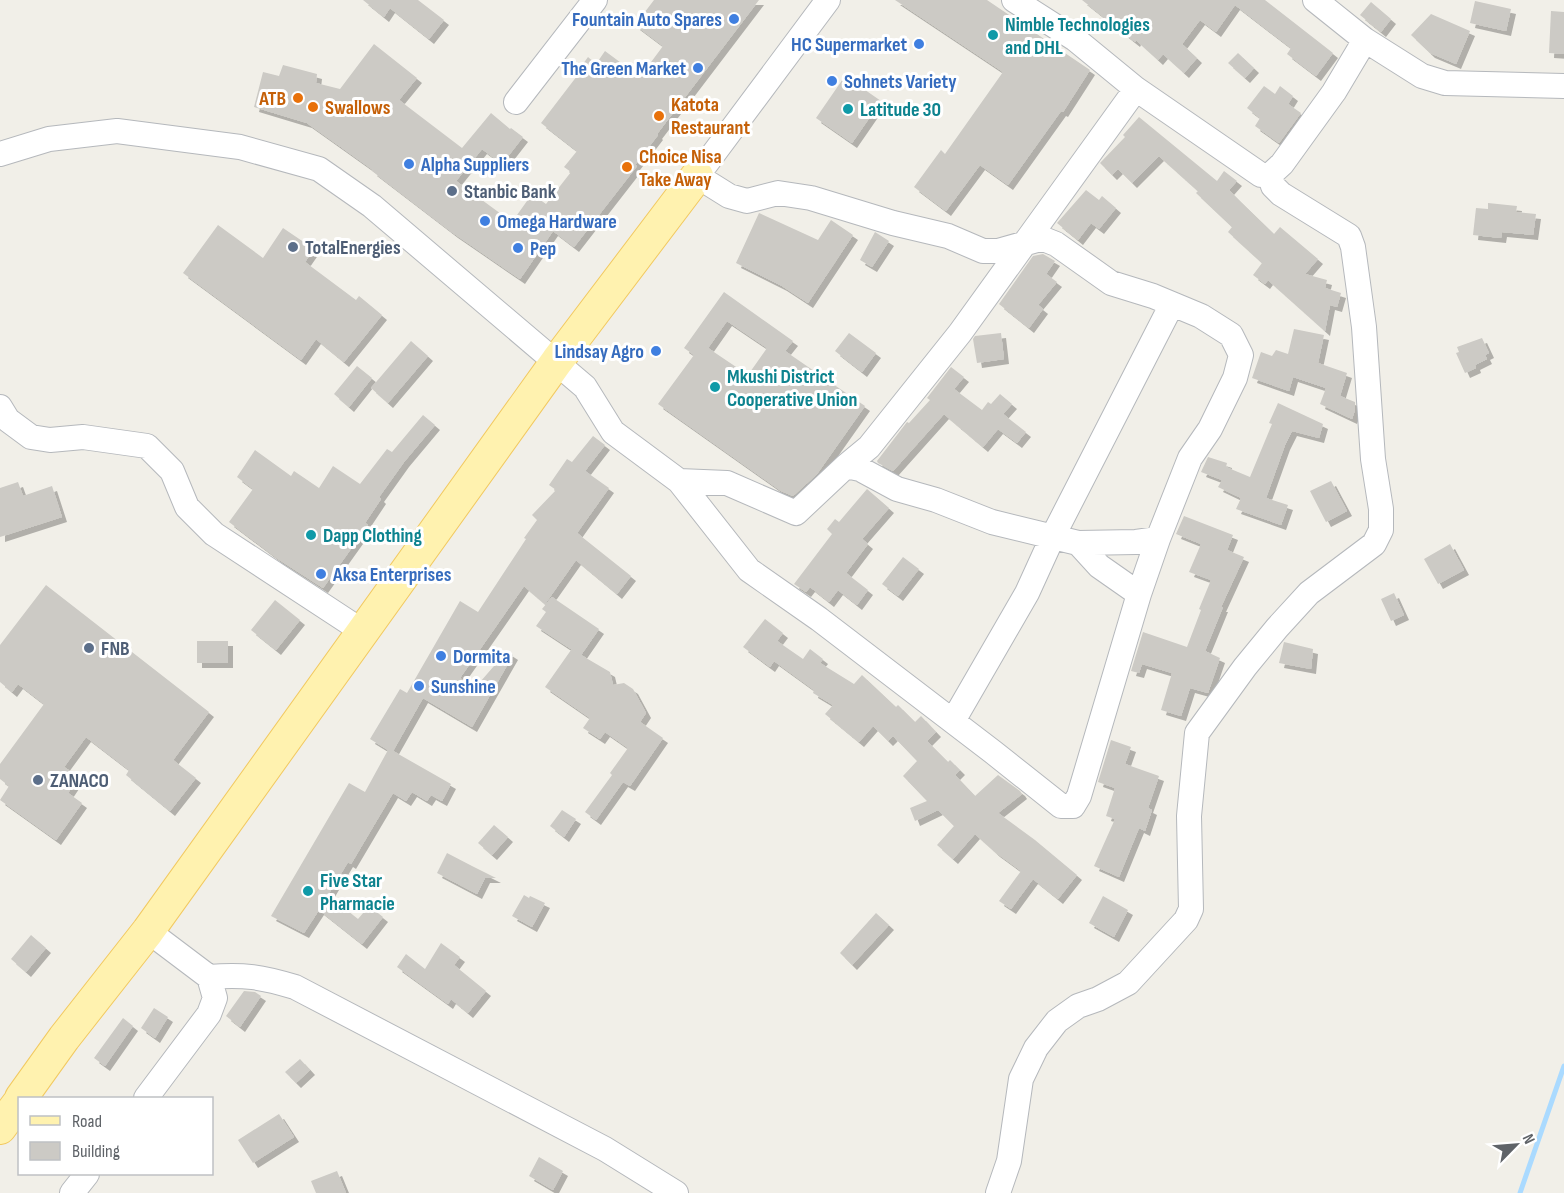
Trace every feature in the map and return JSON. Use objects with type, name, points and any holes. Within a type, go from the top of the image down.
[{"type":"main road","points":[[22,1097],[64,1038],[148,931],[556,362],[697,176]]},
{"type":"main road","points":[[0,1128],[18,1103]]},
{"type":"street","points":[[516,102],[595,0]]},
{"type":"street","points":[[0,154],[49,139],[117,131],[240,147],[319,169],[372,206],[585,387],[612,432],[679,481],[749,570],[819,619],[1061,807],[1073,806],[1079,796],[1158,538],[1190,458],[1210,429],[1235,378],[1240,355],[1231,335],[1201,316],[1111,283],[1056,244],[1046,240],[1026,242],[1011,248],[983,251],[948,236],[893,223],[811,198],[778,194],[747,201],[729,196],[697,176],[828,0]]},
{"type":"street","points":[[1014,0],[1074,39],[1136,89],[1261,174],[1269,175],[1282,164],[1334,92],[1365,40]]},
{"type":"street","points":[[1315,0],[1365,40],[1422,76],[1446,83],[1564,86]]},
{"type":"street","points":[[679,481],[727,483],[796,513],[869,447],[895,416],[960,333],[1136,89]]},
{"type":"street","points":[[998,1193],[1009,1161],[1021,1079],[1036,1048],[1057,1021],[1078,1006],[1098,999],[1128,983],[1186,920],[1191,909],[1189,816],[1197,734],[1245,667],[1277,628],[1309,593],[1374,544],[1381,530],[1373,459],[1364,327],[1353,247],[1349,236],[1281,194],[1273,186],[1269,175]]},
{"type":"street","points":[[953,721],[1027,593],[1053,536],[1172,304]]},
{"type":"street","points":[[0,407],[8,420],[30,437],[50,440],[83,437],[147,446],[172,471],[187,507],[214,534],[362,631]]},
{"type":"street","points":[[846,466],[860,469],[897,489],[936,500],[992,522],[1078,543],[1136,543],[1158,538]]},
{"type":"street","points":[[1078,543],[1100,566],[1139,594]]},
{"type":"street","points":[[147,1097],[209,1014],[215,998],[209,977],[148,931]]},
{"type":"street","points":[[209,977],[235,974],[262,977],[295,987],[605,1149],[676,1193]]},
{"type":"street","points":[[72,1193],[86,1175]]},
{"type":"building","points":[[363,0],[418,0],[444,20],[429,39],[390,8],[384,17]]},
{"type":"building","points":[[654,0],[759,0],[657,134],[635,165],[637,166],[574,247],[553,231],[520,279],[453,233],[373,170],[307,123],[254,107],[263,72],[279,76],[283,65],[317,74],[316,83],[340,89],[374,44],[417,78],[399,100],[462,148],[491,113],[523,137],[502,164],[482,149],[456,181],[512,222],[532,194],[546,204],[571,172],[564,167],[577,151],[541,123],[577,76],[575,75],[588,57],[596,64],[605,51],[640,77],[663,46],[635,25]]},
{"type":"building","points":[[895,0],[987,0],[1090,70],[1063,112],[1061,111],[1008,185],[980,165],[946,211],[914,187],[941,150],[945,154],[1003,72]]},
{"type":"building","points":[[1082,0],[1265,0],[1333,53],[1316,76],[1287,54],[1291,48],[1235,5],[1216,32],[1200,20],[1182,44],[1197,58],[1184,73],[1163,54],[1158,60],[1136,40],[1135,42]]},
{"type":"building","points":[[1475,1],[1511,9],[1506,31],[1470,23]]},
{"type":"building","points":[[1371,2],[1391,19],[1381,32],[1360,15]]},
{"type":"building","points":[[1551,11],[1564,12],[1564,54],[1549,53]]},
{"type":"building","points":[[1431,14],[1470,31],[1456,64],[1430,53],[1411,35]]},
{"type":"building","points":[[1238,53],[1254,68],[1245,78],[1228,63]]},
{"type":"building","name":"Latitude 30","points":[[845,76],[881,101],[852,143],[816,118]]},
{"type":"building","points":[[1264,86],[1275,94],[1280,86],[1293,96],[1288,104],[1301,113],[1279,143],[1255,126],[1260,118],[1247,108]]},
{"type":"building","points":[[1139,117],[1217,181],[1224,171],[1237,181],[1229,190],[1274,234],[1280,227],[1318,259],[1305,274],[1327,280],[1325,288],[1341,293],[1337,307],[1330,305],[1325,331],[1268,280],[1265,284],[1253,275],[1262,263],[1228,232],[1232,227],[1196,193],[1198,191],[1159,156],[1132,183],[1118,169],[1112,175],[1100,163],[1125,137],[1123,135]]},
{"type":"building","points":[[1086,190],[1099,200],[1102,196],[1116,208],[1099,229],[1091,223],[1078,240],[1057,223]]},
{"type":"building","points":[[1488,203],[1517,206],[1516,212],[1536,214],[1533,235],[1502,232],[1501,238],[1473,235],[1476,208],[1488,209]]},
{"type":"building","points":[[759,213],[818,240],[831,220],[853,235],[808,303],[782,286],[736,263]]},
{"type":"building","points":[[218,225],[263,258],[283,228],[314,249],[305,262],[356,300],[359,296],[382,315],[344,362],[316,339],[301,360],[183,273]]},
{"type":"building","points":[[875,232],[889,241],[872,267],[860,260]]},
{"type":"building","points":[[1043,254],[1055,261],[1046,274],[1057,282],[1038,305],[1043,309],[1029,328],[999,304],[1033,256]]},
{"type":"building","name":"Mkushi District Cooperative Union","points":[[724,292],[793,341],[785,351],[865,406],[817,474],[793,496],[781,491],[658,404],[694,355],[684,348]],"holes":[[[727,321],[767,348],[748,375],[708,348]]]},
{"type":"building","points":[[1294,329],[1324,335],[1318,363],[1347,373],[1340,396],[1355,402],[1352,419],[1320,404],[1326,388],[1293,377],[1289,391],[1252,378],[1261,352],[1272,356],[1276,350],[1288,354]]},
{"type":"building","points":[[849,333],[876,353],[862,372],[835,351]]},
{"type":"building","points":[[1001,333],[1004,359],[977,363],[973,339],[975,336]]},
{"type":"building","points":[[1482,338],[1489,353],[1485,355],[1487,359],[1465,373],[1456,353],[1459,352],[1457,347]]},
{"type":"building","points":[[411,341],[428,356],[388,403],[371,388]]},
{"type":"building","points":[[357,366],[372,378],[349,407],[334,394]]},
{"type":"building","points":[[951,367],[964,377],[954,389],[982,410],[988,402],[991,404],[1000,394],[1012,404],[1003,414],[1026,432],[1017,443],[998,429],[983,447],[944,414],[893,471],[878,463],[877,461],[907,422],[909,423],[930,400],[927,398]]},
{"type":"building","points":[[1278,403],[1323,424],[1319,438],[1292,431],[1285,445],[1266,498],[1288,505],[1281,525],[1236,509],[1241,498],[1218,487],[1222,480],[1201,472],[1208,457],[1227,463],[1226,467],[1250,477],[1272,424],[1269,423]]},
{"type":"building","points":[[423,415],[435,425],[379,497],[381,499],[365,523],[368,525],[323,588],[278,559],[229,522],[253,489],[237,477],[255,450],[291,476],[294,471],[319,488],[333,466],[360,484],[387,449],[392,452]]},
{"type":"building","points":[[593,436],[605,445],[585,471],[609,488],[577,533],[631,576],[617,594],[576,560],[545,604],[524,586],[460,678],[474,689],[507,651],[513,655],[472,727],[423,698],[393,751],[451,784],[442,801],[431,795],[427,801],[412,792],[406,801],[393,793],[351,864],[348,862],[328,895],[358,919],[369,906],[383,917],[362,944],[319,910],[304,933],[271,916],[349,783],[365,792],[388,750],[370,739],[400,689],[407,693],[460,601],[478,612],[537,520],[532,515],[556,490],[549,485],[567,459],[572,462]]},
{"type":"building","points":[[1331,481],[1347,511],[1326,522],[1310,491]]},
{"type":"building","points":[[18,482],[23,496],[52,486],[62,517],[0,537],[0,488]]},
{"type":"building","points":[[867,489],[889,508],[862,539],[868,544],[846,573],[868,590],[857,605],[838,590],[829,602],[810,587],[806,592],[794,584],[832,534],[827,529],[835,519],[839,522]]},
{"type":"building","points":[[1184,516],[1233,535],[1227,550],[1244,557],[1221,607],[1223,607],[1205,651],[1220,658],[1208,693],[1190,688],[1181,716],[1161,710],[1172,673],[1142,664],[1139,673],[1131,671],[1143,632],[1187,647],[1201,610],[1199,609],[1211,580],[1189,572],[1201,544],[1176,534]]},
{"type":"building","points":[[1450,544],[1464,570],[1438,584],[1424,559]]},
{"type":"building","points":[[903,557],[919,569],[898,596],[882,584]]},
{"type":"building","points":[[46,585],[209,712],[173,760],[196,778],[170,811],[126,775],[129,770],[86,737],[64,767],[70,771],[67,774],[76,781],[68,793],[82,803],[56,840],[0,800],[9,786],[0,779],[0,764],[44,704],[18,684],[12,692],[0,682],[0,645]]},
{"type":"building","points":[[1394,593],[1404,615],[1391,621],[1381,599]]},
{"type":"building","points":[[552,597],[599,629],[581,655],[610,672],[613,685],[624,683],[633,689],[646,713],[640,722],[663,738],[630,786],[623,782],[596,820],[585,812],[628,748],[605,732],[600,739],[583,728],[590,718],[545,687],[571,650],[577,653],[536,626],[546,612],[542,609]]},
{"type":"building","points":[[275,600],[300,620],[276,650],[251,630]]},
{"type":"building","points":[[765,619],[783,633],[777,641],[803,659],[810,649],[823,659],[820,663],[854,684],[862,675],[915,722],[921,716],[936,732],[927,741],[948,762],[950,760],[960,770],[955,775],[975,796],[998,775],[1020,791],[1022,794],[998,813],[1077,875],[1058,899],[1033,879],[1011,909],[999,901],[1021,871],[975,834],[953,859],[937,845],[954,826],[938,810],[915,821],[910,808],[927,801],[903,776],[917,761],[893,736],[888,741],[873,726],[859,742],[825,714],[833,705],[813,693],[814,690],[774,661],[770,667],[743,647]]},
{"type":"building","points":[[197,641],[228,641],[228,663],[197,663]]},
{"type":"building","points":[[1284,642],[1313,649],[1311,669],[1279,663]]},
{"type":"building","points":[[1111,740],[1131,747],[1125,764],[1159,776],[1148,808],[1152,810],[1145,831],[1139,828],[1119,877],[1094,866],[1115,819],[1106,816],[1115,788],[1098,782]]},
{"type":"building","points":[[562,810],[576,819],[564,837],[550,826]]},
{"type":"building","points":[[494,825],[508,837],[492,855],[478,843]]},
{"type":"building","points":[[447,853],[496,878],[485,878],[477,894],[437,873]]},
{"type":"building","points":[[524,895],[545,903],[532,927],[512,916]]},
{"type":"building","points":[[1103,896],[1128,910],[1114,937],[1089,923]]},
{"type":"building","points":[[876,913],[889,925],[852,965],[840,953]]},
{"type":"building","points":[[31,935],[46,948],[26,972],[11,959]]},
{"type":"building","points":[[441,943],[460,957],[454,965],[486,991],[468,1013],[451,999],[448,1004],[397,967],[406,954],[425,969]]},
{"type":"building","points":[[244,991],[255,992],[261,996],[240,1027],[226,1016]]},
{"type":"building","points":[[154,1008],[168,1017],[155,1038],[141,1028]]},
{"type":"building","points":[[123,1018],[133,1026],[105,1066],[94,1058]]},
{"type":"building","points":[[300,1059],[310,1070],[296,1083],[285,1072]]},
{"type":"building","points":[[279,1114],[294,1137],[253,1163],[238,1140]]},
{"type":"building","points":[[539,1157],[563,1171],[553,1190],[529,1176]]},
{"type":"building","points":[[337,1171],[346,1193],[316,1193],[311,1181]]},
{"type":"waterway","points":[[1520,1193],[1564,1066]]},
{"type":"place","name":"Fountain Auto Spares","points":[[734,19]]},
{"type":"place","name":"Nimble Technologies and DHL","points":[[993,35]]},
{"type":"place","name":"HC Supermarket","points":[[919,44]]},
{"type":"place","name":"The Green Market","points":[[698,68]]},
{"type":"place","name":"Sohnets Variety","points":[[832,81]]},
{"type":"place","name":"ATB","points":[[298,98]]},
{"type":"place","name":"Swallows","points":[[313,107]]},
{"type":"place","name":"Latitude 30","points":[[848,109]]},
{"type":"place","name":"Katota Restaurant","points":[[659,116]]},
{"type":"place","name":"Alpha Suppliers","points":[[409,164]]},
{"type":"place","name":"Choice Nisa Take Away","points":[[627,167]]},
{"type":"place","name":"Stanbic Bank","points":[[452,191]]},
{"type":"place","name":"Omega Hardware","points":[[485,221]]},
{"type":"place","name":"TotalEnergies","points":[[293,247]]},
{"type":"place","name":"Pep","points":[[518,248]]},
{"type":"place","name":"Lindsay Agro","points":[[656,351]]},
{"type":"place","name":"Mkushi District Cooperative Union","points":[[715,387]]},
{"type":"place","name":"Dapp Clothing","points":[[311,535]]},
{"type":"place","name":"Aksa Enterprises","points":[[321,574]]},
{"type":"place","name":"FNB","points":[[89,648]]},
{"type":"place","name":"Dormita","points":[[441,656]]},
{"type":"place","name":"Sunshine","points":[[419,686]]},
{"type":"place","name":"ZANACO","points":[[38,780]]},
{"type":"place","name":"Five Star Pharmacie","points":[[308,891]]}]
